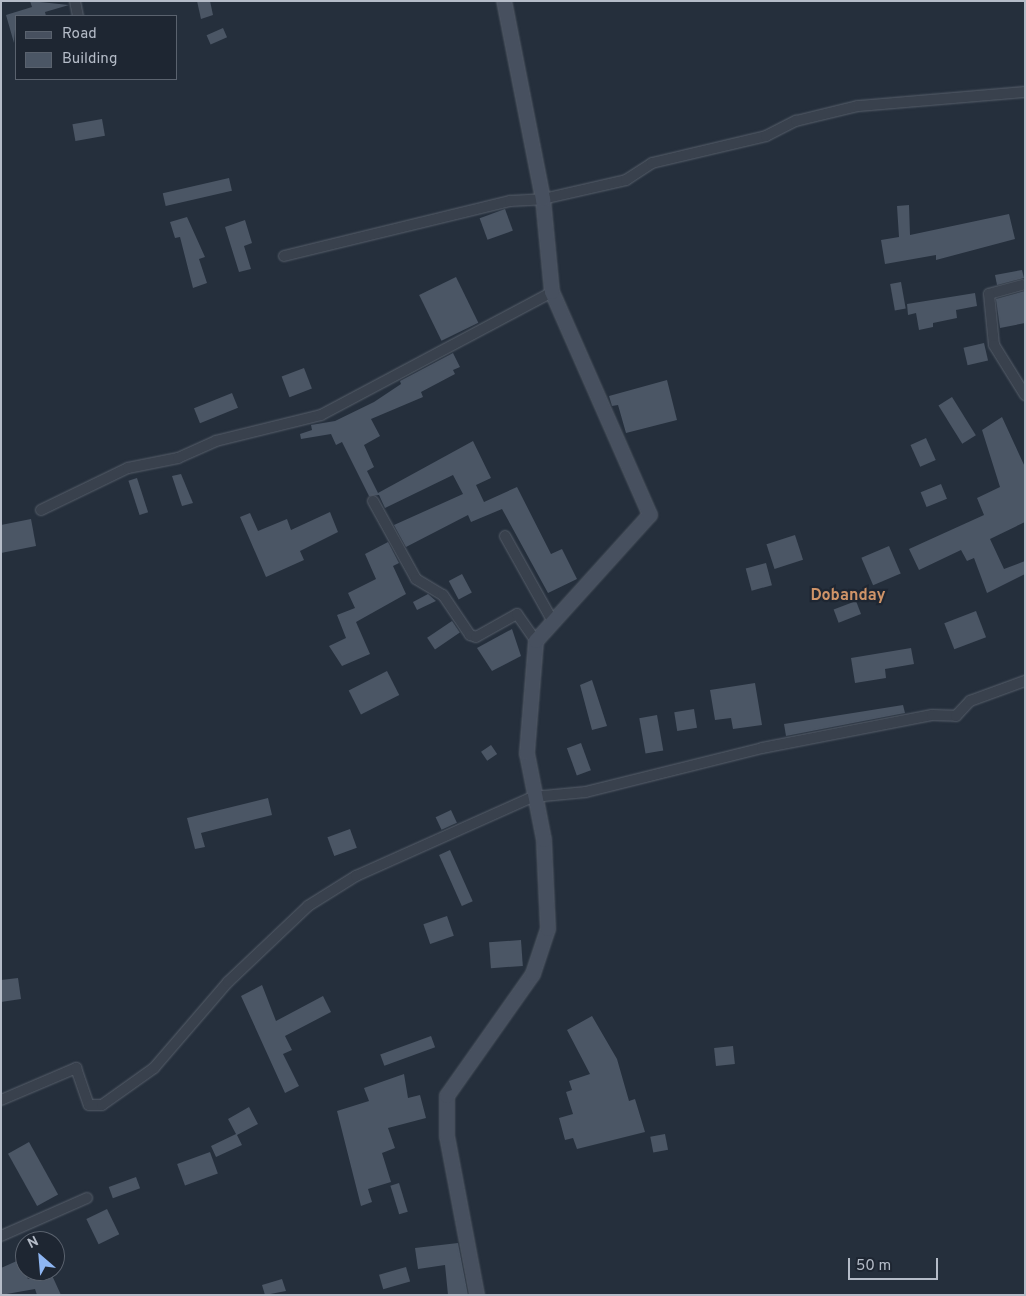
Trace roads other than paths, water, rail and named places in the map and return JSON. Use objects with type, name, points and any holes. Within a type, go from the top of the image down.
[{"type":"street","points":[[75,1],[78,15]]},
{"type":"street","points":[[477,1295],[447,1136],[447,1096],[533,974],[548,929],[547,866],[533,797],[527,753],[536,641],[552,620],[650,515],[552,292],[543,199],[504,1]]},
{"type":"street","points":[[284,256],[510,201],[543,199],[626,180],[652,163],[766,136],[796,121],[858,106],[1025,92]]},
{"type":"street","points":[[1022,285],[989,294],[994,345],[1025,396]]},
{"type":"street","points":[[41,510],[128,468],[178,458],[216,441],[321,415],[552,292]]},
{"type":"street","points":[[373,501],[416,579],[443,595],[470,635],[476,636],[517,614],[536,641]]},
{"type":"street","points":[[505,536],[552,620]]},
{"type":"street","points":[[1,1100],[76,1068],[88,1105],[102,1105],[154,1068],[228,982],[308,906],[356,876],[533,797],[586,792],[762,748],[932,715],[956,716],[970,701],[1025,681]]},
{"type":"street","points":[[1,1236],[87,1198]]},
{"type":"district","name":"Dobanday","points":[[848,596]]}]
